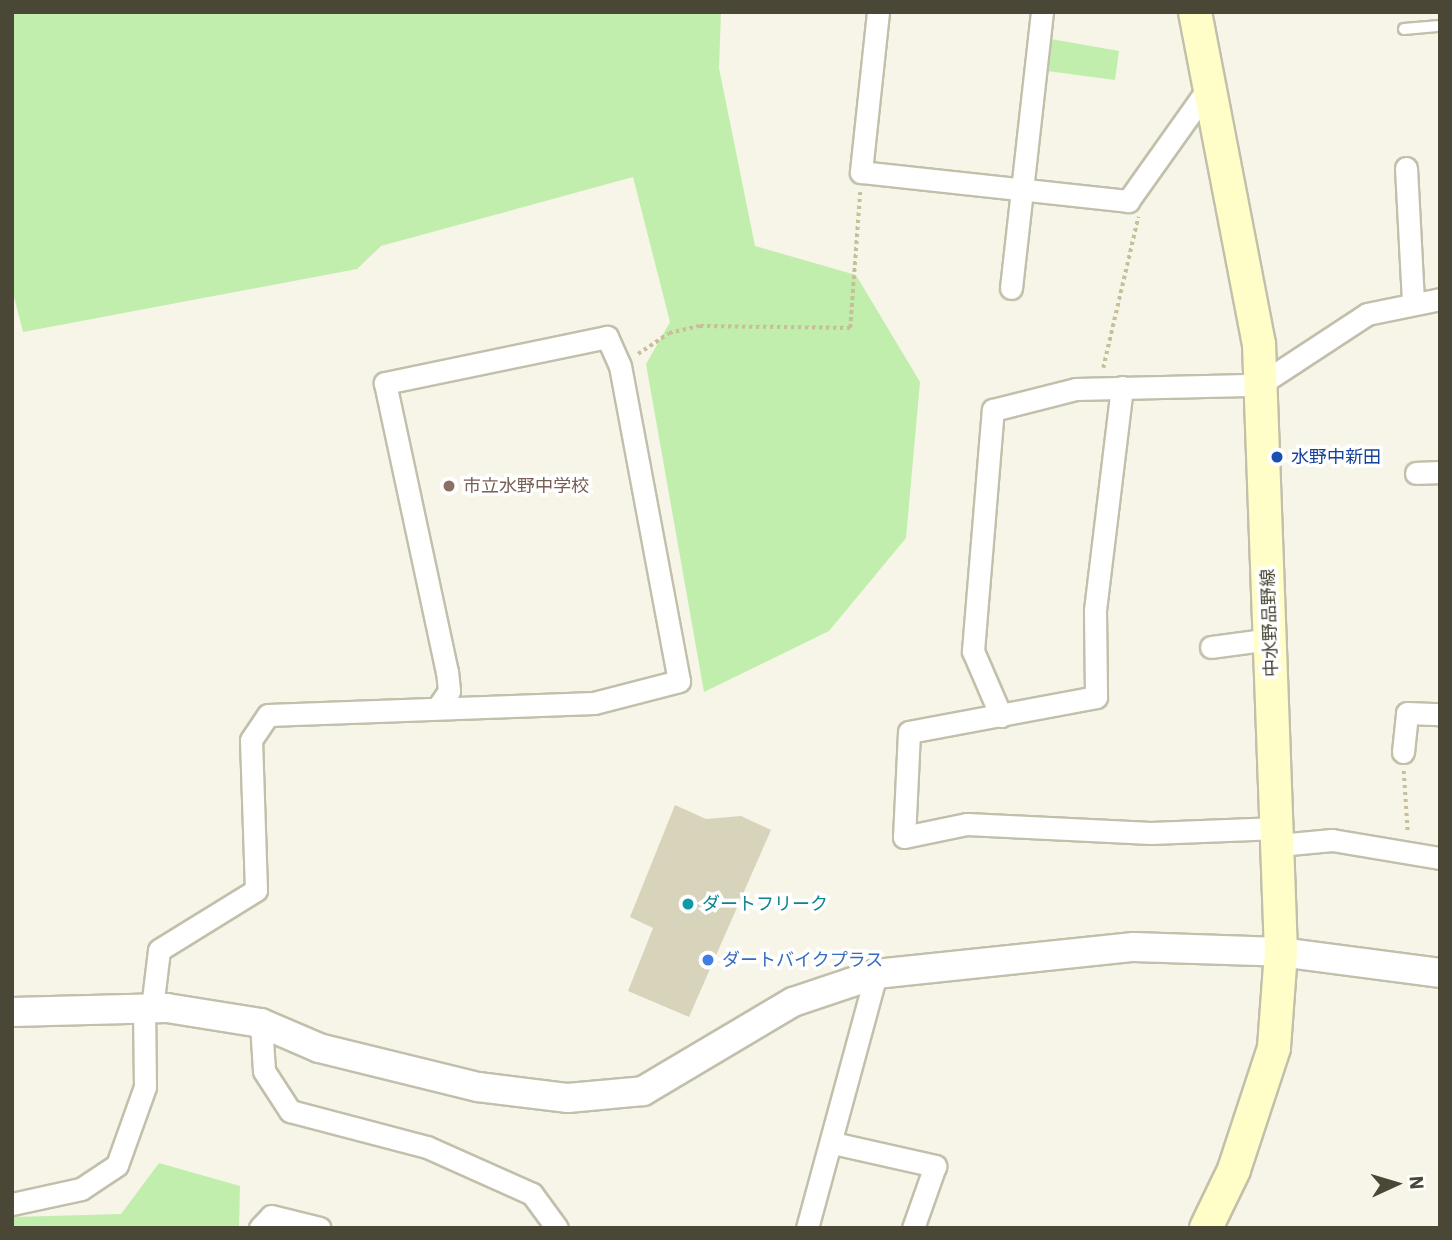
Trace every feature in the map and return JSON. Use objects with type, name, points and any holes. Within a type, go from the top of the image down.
[{"type":"main road","name":"中水野品野線","points":[[1195,12],[1207,90],[1259,344],[1279,836],[1281,952],[1274,1048],[1234,1170],[1206,1228]]},
{"type":"street","points":[[878,12],[861,172],[1128,201],[1207,90]]},
{"type":"street","points":[[1011,288],[1042,12]]},
{"type":"street","points":[[1406,168],[1413,301]]},
{"type":"street","points":[[1001,716],[973,652],[993,410],[1113,387],[1259,386],[1367,314],[1413,301],[1440,299]]},
{"type":"street","points":[[12,1204],[81,1189],[117,1165],[145,1087],[148,1008],[159,950],[256,890],[251,740],[268,715],[439,706],[594,703],[679,681],[620,366],[607,337],[385,383],[447,671],[449,691],[439,706]]},
{"type":"street","points":[[1113,387],[1095,611],[1096,697],[909,733],[904,837],[967,824],[1151,834],[1279,836],[1332,840],[1440,858]]},
{"type":"street","points":[[1416,473],[1440,472]]},
{"type":"street","points":[[1211,647],[1270,639]]},
{"type":"street","points":[[1403,752],[1407,713],[1440,714]]},
{"type":"street","points":[[12,1012],[148,1008],[261,1023],[319,1048],[478,1087],[568,1098],[643,1091],[793,1002],[876,974],[1134,947],[1281,952],[1440,973]]},
{"type":"street","points":[[807,1228],[876,974]]},
{"type":"street","points":[[261,1023],[264,1071],[290,1111],[427,1147],[532,1194],[557,1228]]},
{"type":"street","points":[[833,1143],[935,1166],[912,1228]]},
{"type":"street","points":[[260,1228],[271,1216],[320,1228]]},
{"type":"lane","points":[[1404,29],[1440,26]]},
{"type":"path","points":[[620,366],[669,333],[700,326],[850,328],[861,172]]},
{"type":"path","points":[[1113,387],[1102,355],[1140,220],[1128,201]]},
{"type":"path","points":[[1403,752],[1409,853]]},
{"type":"green space","points":[[12,12],[721,12],[719,68],[755,246],[856,275],[920,382],[906,538],[829,631],[704,692],[646,364],[670,322],[633,177],[381,246],[357,269],[23,332],[12,289]]},
{"type":"green space","points":[[1051,39],[1119,51],[1115,80],[1047,71]]},
{"type":"green space","points":[[159,1163],[240,1186],[239,1228],[12,1228],[12,1217],[121,1214]]},
{"type":"building","name":"ダートフリーク","points":[[675,805],[706,819],[741,816],[771,830],[689,1017],[628,991],[653,928],[630,917]]},
{"type":"place","name":"水野中新田","points":[[1277,457]]},
{"type":"place","name":"市立水野中学校","points":[[449,486]]},
{"type":"place","name":"ダートフリーク","points":[[688,904]]},
{"type":"place","name":"ダートバイクプラス","points":[[708,960]]}]
